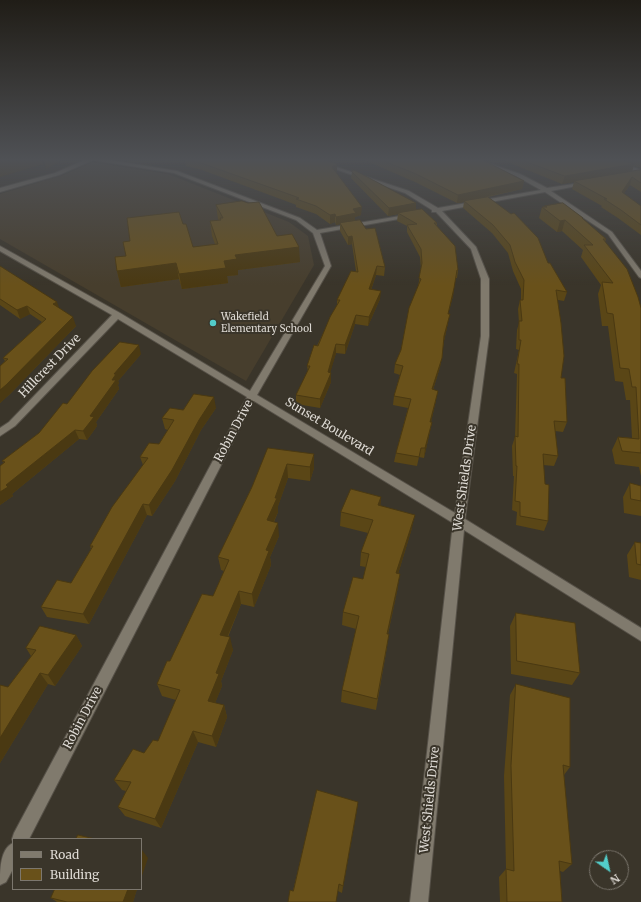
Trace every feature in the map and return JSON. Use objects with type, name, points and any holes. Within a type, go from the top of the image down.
[{"type":"street","points":[[251,201],[298,219],[316,232],[414,214]]},
{"type":"street","name":"West Shields Drive","points":[[419,902],[459,521],[485,336],[484,279],[474,248],[434,211],[420,201]]},
{"type":"street","points":[[434,211],[487,201]]},
{"type":"street","points":[[563,201],[610,233],[641,276]]},
{"type":"street","name":"Robin Drive","points":[[21,838],[252,396],[328,266],[316,232]]},
{"type":"street","name":"Sunset Boulevard","points":[[3,252],[116,315],[252,396],[459,521],[641,635]]},
{"type":"street","name":"Hillcrest Drive","points":[[0,433],[12,424],[116,315]]},
{"type":"street","points":[[0,876],[12,854]]},
{"type":"shaded area","name":"Wakefield Elementary School","points":[[0,201],[236,201],[289,222],[308,236],[314,265],[246,381],[0,239]]},
{"type":"building","points":[[241,201],[248,203],[259,202],[277,236],[292,234],[299,247],[235,255],[237,259],[224,261],[226,268],[179,274],[176,263],[117,271],[115,257],[126,256],[123,242],[130,241],[127,218],[179,212],[183,224],[186,224],[193,247],[218,244],[210,221],[221,220],[220,218],[223,218],[216,205]]},
{"type":"building","points":[[302,201],[358,201],[362,207],[353,209],[356,213],[336,217],[335,214],[330,215],[316,206]]},
{"type":"building","points":[[382,201],[412,201],[416,203],[389,208]]},
{"type":"building","points":[[464,201],[494,201],[511,214],[514,213],[538,238],[548,263],[550,263],[567,292],[556,290],[564,356],[561,378],[565,378],[567,422],[554,421],[558,456],[543,454],[545,484],[549,485],[548,521],[520,516],[520,502],[515,501],[517,466],[515,436],[518,437],[519,364],[517,364],[521,340],[519,340],[519,321],[522,321],[520,300],[523,300],[524,280],[515,262],[510,245],[493,225]]},
{"type":"building","points":[[607,201],[634,201],[641,206],[641,225]]},
{"type":"building","points":[[563,203],[583,218],[606,239],[603,239],[627,269],[638,297],[641,308],[641,453],[622,451],[618,437],[639,439],[636,387],[632,387],[629,369],[620,368],[613,314],[607,313],[602,282],[613,283],[584,245],[593,245],[565,220],[560,221],[542,207]]},
{"type":"building","points":[[422,209],[437,223],[434,223],[455,246],[458,270],[448,314],[450,314],[444,336],[442,358],[432,389],[438,391],[430,422],[432,422],[425,448],[421,448],[419,457],[396,453],[411,399],[394,396],[403,366],[395,364],[401,350],[409,308],[421,279],[419,278],[422,263],[421,249],[407,225],[417,224],[398,213]]},
{"type":"building","points":[[360,220],[366,229],[375,228],[385,267],[377,266],[369,289],[381,291],[369,317],[356,315],[345,345],[336,344],[328,372],[331,373],[320,399],[296,395],[310,366],[307,366],[314,345],[318,346],[330,317],[340,300],[337,300],[351,271],[358,272],[352,236],[348,237],[340,223]]},
{"type":"building","points":[[0,266],[57,302],[53,304],[73,317],[0,390],[0,366],[8,359],[3,358],[46,319],[27,306],[17,310],[0,299]]},
{"type":"building","points":[[120,342],[139,345],[114,374],[116,374],[112,380],[116,380],[90,416],[94,417],[83,431],[75,430],[6,485],[8,487],[0,492],[0,466],[5,462],[2,461],[39,433],[63,403],[67,404],[92,371]]},
{"type":"building","points":[[194,394],[214,397],[199,420],[172,470],[149,505],[143,504],[83,614],[41,607],[57,580],[71,583],[93,546],[90,546],[112,507],[148,458],[140,457],[149,443],[159,444],[174,420],[162,418],[170,408],[183,410]]},
{"type":"building","points":[[268,448],[314,454],[310,467],[287,464],[275,498],[277,498],[267,520],[278,523],[266,550],[269,551],[252,594],[239,591],[220,635],[230,637],[216,673],[219,674],[208,701],[224,705],[212,736],[193,731],[155,819],[118,807],[131,782],[114,780],[133,749],[144,753],[153,740],[158,741],[180,690],[157,684],[167,661],[170,661],[202,594],[213,596],[229,560],[218,557],[252,487]]},
{"type":"building","points":[[630,483],[641,486],[641,501],[631,499]]},
{"type":"building","points":[[351,489],[381,497],[378,505],[415,515],[396,573],[400,574],[387,634],[389,634],[377,699],[342,690],[359,616],[343,612],[353,577],[363,579],[369,554],[361,552],[373,520],[341,512]]},
{"type":"building","points":[[635,542],[641,543],[641,565],[637,564]]},
{"type":"building","points":[[516,613],[575,623],[580,673],[517,661]]},
{"type":"building","points":[[40,626],[76,635],[48,675],[40,673],[0,738],[0,685],[8,687],[36,650],[26,648]]},
{"type":"building","points":[[516,684],[570,698],[570,767],[563,765],[572,864],[559,861],[562,902],[507,902],[506,869],[514,871],[511,766]]},
{"type":"building","points":[[317,790],[358,802],[343,886],[339,884],[336,902],[288,902],[290,890],[293,891]]},
{"type":"building","points":[[78,835],[91,838],[76,838]]},
{"type":"building","points":[[55,890],[128,890],[123,902],[67,902],[51,898]]},
{"type":"place","name":"Wakefield Elementary School","points":[[213,323]]}]
